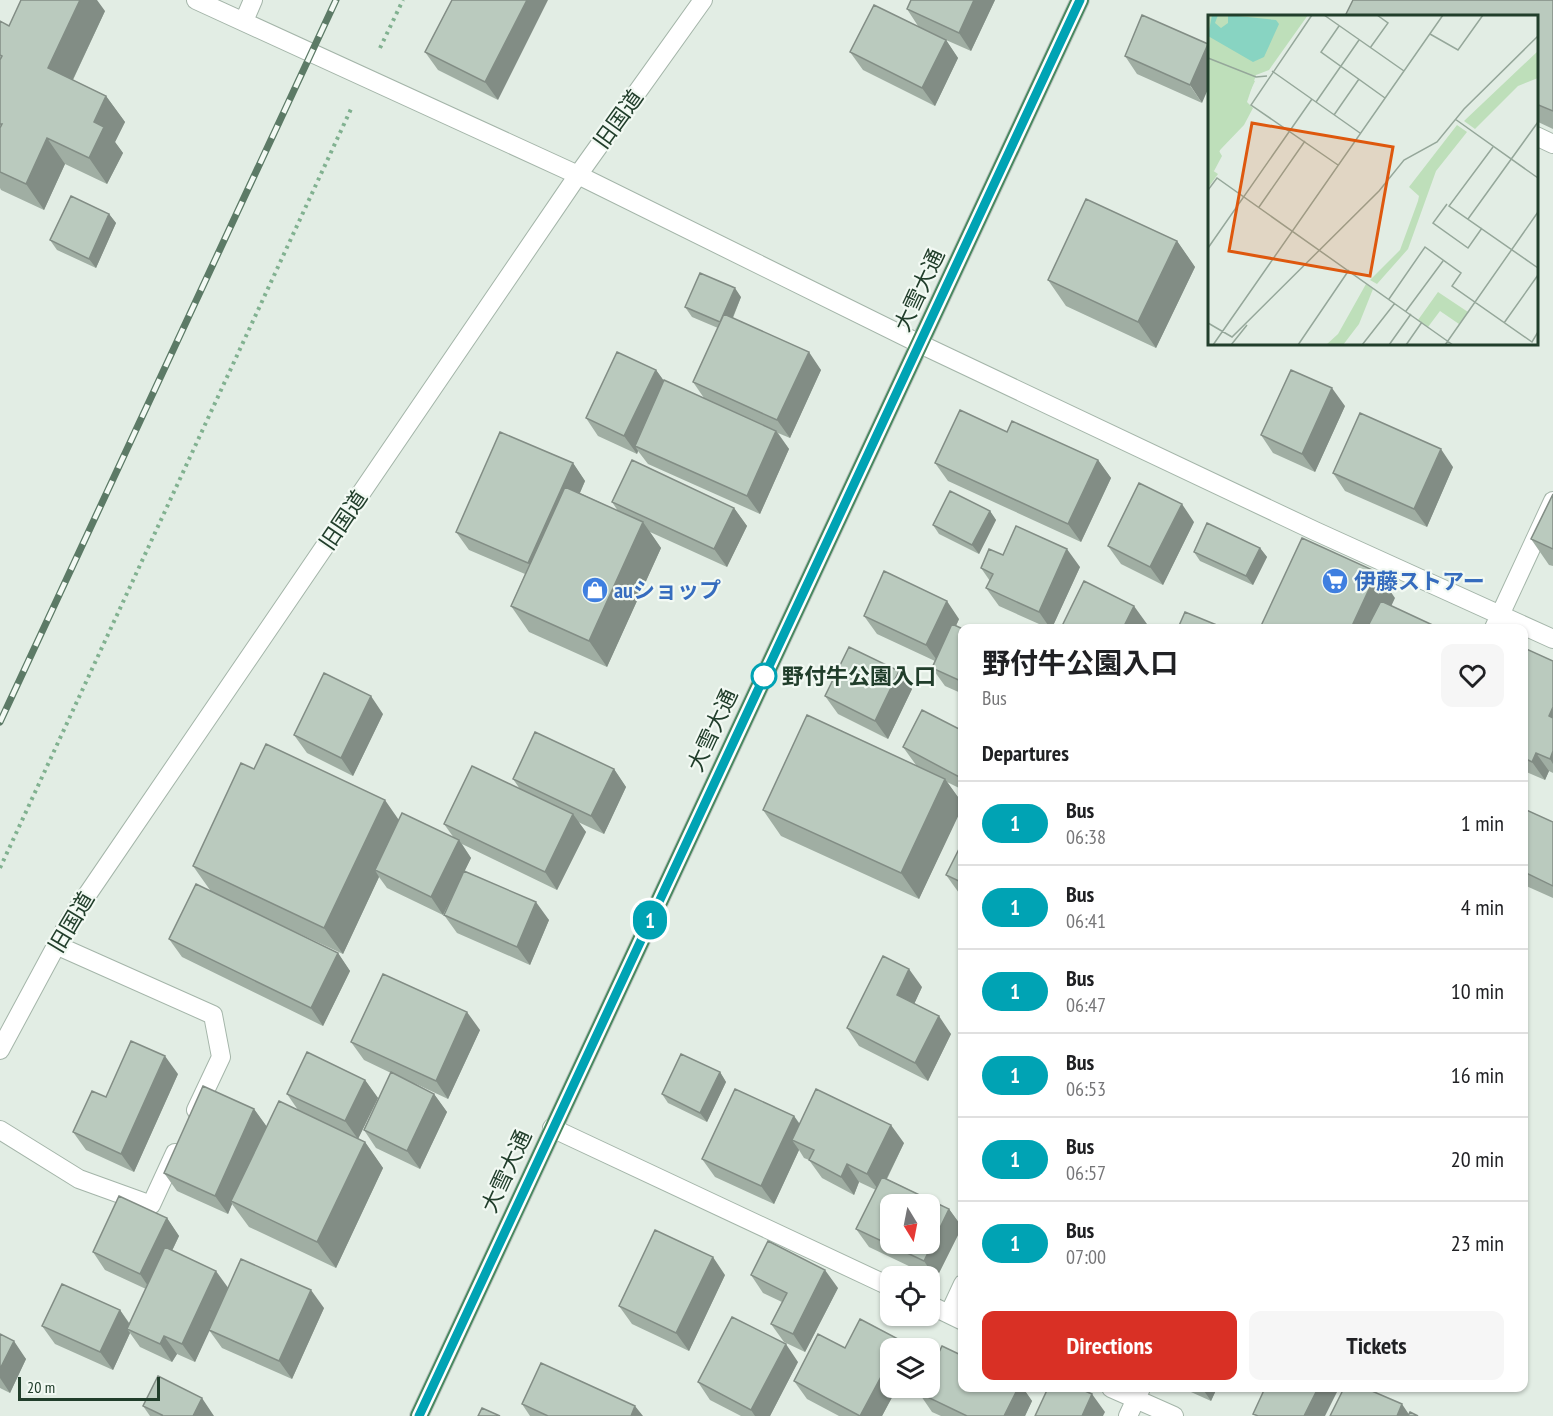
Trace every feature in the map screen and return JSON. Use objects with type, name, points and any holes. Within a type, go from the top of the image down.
[{"type":"highway","name":"大雪大通","points":[[419,1416],[1080,0]]},
{"type":"street","points":[[196,0],[578,175],[1313,536],[1497,621],[1553,501]]},
{"type":"street","points":[[244,21],[253,0]]},
{"type":"street","name":"旧国道","points":[[0,1050],[70,920],[578,175],[703,0]]},
{"type":"street","points":[[1538,137],[1553,144]]},
{"type":"street","points":[[1528,631],[1553,639]]},
{"type":"street","points":[[0,1130],[79,1179],[151,1205],[221,1057],[213,1015],[56,945]]},
{"type":"street","points":[[552,1128],[880,1282]]},
{"type":"street","points":[[940,1310],[956,1317]]},
{"type":"street","points":[[1128,1416],[1139,1393],[1174,1416]]},
{"type":"path","points":[[0,868],[403,0]]},
{"type":"building","points":[[21,0],[80,0],[48,68],[106,96],[94,122],[104,127],[89,158],[47,138],[26,184],[0,172],[0,128],[2,124],[0,124],[0,60],[2,56],[0,55],[0,21],[9,26]]},
{"type":"building","points":[[452,0],[527,0],[485,82],[425,52]]},
{"type":"building","points":[[911,0],[974,0],[959,33],[907,9]]},
{"type":"building","points":[[1353,0],[1553,0],[1553,111],[1538,105],[1538,15],[1346,14]]},
{"type":"building","points":[[874,5],[946,40],[922,88],[850,52]]},
{"type":"building","points":[[1142,15],[1208,44],[1190,85],[1125,56]]},
{"type":"building","points":[[71,196],[109,214],[89,259],[50,240]]},
{"type":"building","points":[[1086,199],[1177,241],[1138,322],[1048,280]]},
{"type":"building","points":[[700,273],[735,288],[720,322],[685,307]]},
{"type":"building","points":[[724,314],[809,352],[777,420],[693,382]]},
{"type":"building","points":[[617,352],[656,370],[624,436],[586,418]]},
{"type":"building","points":[[1291,370],[1332,388],[1302,454],[1261,435]]},
{"type":"building","points":[[664,380],[776,431],[747,496],[635,446]]},
{"type":"building","points":[[960,410],[1007,432],[1012,421],[1098,460],[1068,524],[935,463]]},
{"type":"building","points":[[1360,413],[1441,449],[1414,509],[1333,473]]},
{"type":"building","points":[[500,432],[573,463],[528,563],[456,532]]},
{"type":"building","points":[[632,460],[734,508],[714,549],[612,502]]},
{"type":"building","points":[[1139,483],[1182,504],[1150,567],[1108,546]]},
{"type":"building","points":[[565,487],[643,522],[589,641],[511,606]]},
{"type":"building","points":[[950,491],[990,511],[972,545],[933,525]]},
{"type":"building","points":[[1553,494],[1553,549],[1531,539]]},
{"type":"building","points":[[1207,523],[1260,548],[1246,576],[1194,552]]},
{"type":"building","points":[[1016,526],[1067,549],[1039,612],[986,588],[993,574],[981,568],[989,549],[1003,555]]},
{"type":"building","points":[[1302,538],[1377,572],[1353,624],[1262,624]]},
{"type":"building","points":[[884,571],[947,601],[926,645],[864,616]]},
{"type":"building","points":[[1084,581],[1134,606],[1125,624],[1063,624]]},
{"type":"building","points":[[1381,601],[1430,624],[1369,624]]},
{"type":"building","points":[[1185,612],[1214,624],[1180,624]]},
{"type":"building","points":[[952,624],[958,627],[958,680],[932,668]]},
{"type":"building","points":[[849,647],[899,671],[875,721],[825,696]]},
{"type":"building","points":[[1528,650],[1553,661],[1553,707],[1549,716],[1553,718],[1553,751],[1550,759],[1536,753],[1532,762],[1528,760]]},
{"type":"building","points":[[324,673],[371,696],[341,758],[294,735]]},
{"type":"building","points":[[922,710],[958,728],[958,776],[903,747]]},
{"type":"building","points":[[807,715],[945,779],[901,873],[763,810]]},
{"type":"building","points":[[535,732],[614,769],[591,816],[513,779]]},
{"type":"building","points":[[266,744],[385,800],[324,928],[193,866],[241,763],[254,769]]},
{"type":"building","points":[[472,766],[573,814],[545,872],[444,824]]},
{"type":"building","points":[[1528,811],[1553,822],[1553,886],[1528,874]]},
{"type":"building","points":[[402,813],[459,840],[431,897],[375,870]]},
{"type":"building","points":[[958,851],[958,881],[946,875]]},
{"type":"building","points":[[464,871],[536,902],[517,947],[444,915]]},
{"type":"building","points":[[196,884],[338,953],[311,1008],[169,939]]},
{"type":"building","points":[[883,956],[909,969],[897,995],[939,1016],[915,1063],[847,1028]]},
{"type":"building","points":[[383,974],[467,1012],[436,1081],[351,1042]]},
{"type":"building","points":[[131,1041],[165,1056],[121,1154],[73,1132],[92,1091],[106,1097]]},
{"type":"building","points":[[307,1052],[365,1080],[345,1121],[287,1094]]},
{"type":"building","points":[[681,1054],[720,1072],[700,1113],[662,1094]]},
{"type":"building","points":[[391,1072],[434,1094],[407,1151],[364,1130]]},
{"type":"building","points":[[203,1086],[254,1109],[215,1196],[164,1173]]},
{"type":"building","points":[[735,1089],[794,1116],[761,1186],[702,1159]]},
{"type":"building","points":[[816,1089],[891,1125],[867,1174],[847,1164],[841,1177],[809,1160],[814,1150],[792,1140]]},
{"type":"building","points":[[279,1101],[365,1142],[317,1242],[231,1201]]},
{"type":"building","points":[[882,1177],[918,1194],[880,1194],[880,1240],[856,1229]]},
{"type":"building","points":[[119,1196],[167,1218],[140,1274],[93,1252]]},
{"type":"building","points":[[940,1205],[949,1209],[940,1228]]},
{"type":"building","points":[[655,1230],[713,1257],[676,1333],[619,1306]]},
{"type":"building","points":[[768,1241],[825,1270],[793,1334],[771,1324],[787,1293],[751,1275]]},
{"type":"building","points":[[165,1247],[216,1271],[182,1344],[164,1336],[160,1344],[127,1329]]},
{"type":"building","points":[[909,1254],[927,1254],[924,1261]]},
{"type":"building","points":[[241,1259],[311,1290],[279,1361],[209,1330]]},
{"type":"building","points":[[62,1284],[120,1310],[100,1352],[42,1326]]},
{"type":"building","points":[[732,1317],[786,1344],[751,1410],[698,1382]]},
{"type":"building","points":[[860,1319],[896,1338],[880,1338],[880,1379],[860,1416],[794,1381],[818,1334],[845,1348]]},
{"type":"building","points":[[0,1334],[14,1341],[0,1369]]},
{"type":"building","points":[[942,1346],[958,1354],[958,1392],[1016,1392],[1004,1416],[967,1416],[929,1398],[940,1398],[940,1350]]},
{"type":"building","points":[[541,1363],[635,1406],[631,1416],[548,1416],[522,1404]]},
{"type":"building","points":[[158,1376],[202,1398],[193,1416],[161,1416],[143,1406]]},
{"type":"building","points":[[1046,1392],[1092,1394],[1082,1416],[1035,1416]]},
{"type":"building","points":[[1263,1392],[1316,1392],[1304,1416],[1258,1416],[1253,1414]]},
{"type":"building","points":[[1342,1392],[1374,1392],[1402,1404],[1397,1416],[1330,1416]]},
{"type":"building","points":[[482,1408],[500,1416],[478,1416]]},
{"type":"railway","points":[[0,722],[336,0]]},
{"type":"bus line","name":"1","points":[[419,1416],[1080,0]]},
{"type":"place","name":"伊藤ストアー","points":[[1335,581]]},
{"type":"place","name":"auショップ","points":[[595,590]]},
{"type":"place","name":"野付牛公園入口","points":[[764,676]]}]
